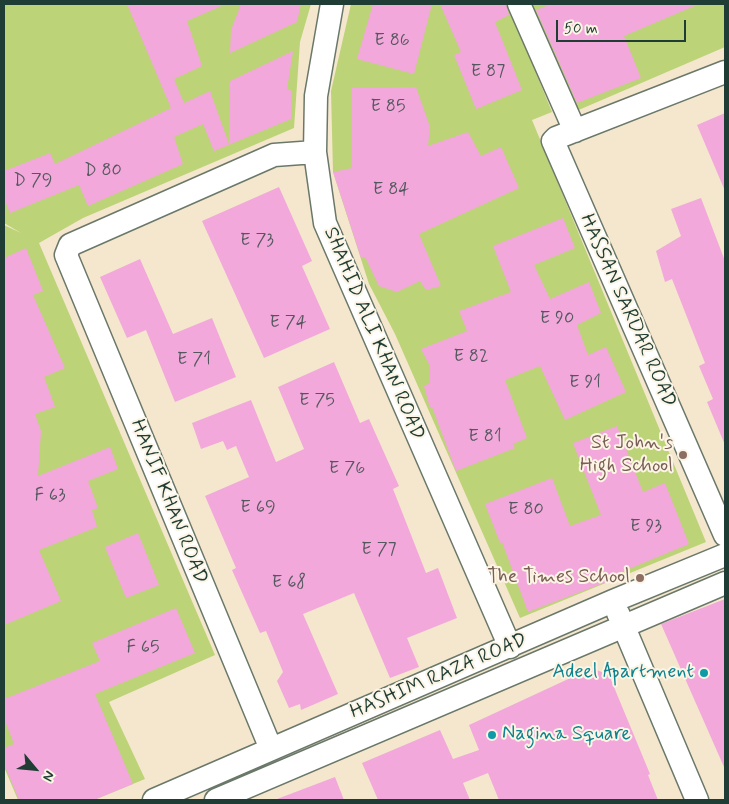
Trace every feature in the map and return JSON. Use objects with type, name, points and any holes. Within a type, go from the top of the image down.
[{"type":"street","name":"SHAHID ALI KHAN ROAD","points":[[332,4],[316,96],[315,152],[325,223],[510,647]]},
{"type":"street","points":[[519,4],[575,131],[725,72]]},
{"type":"street","name":"HASSAN SARDAR ROAD","points":[[575,131],[553,142],[725,535]]},
{"type":"street","name":"HANIF KHAN ROAD","points":[[271,749],[66,255],[70,245],[274,155],[315,152]]},
{"type":"street","name":"HASHIM RAZA ROAD","points":[[154,800],[510,647],[613,600],[725,555]]},
{"type":"street","name":"HASHIM RAZA ROAD","points":[[216,800],[247,794],[624,626],[725,584]]},
{"type":"street","points":[[613,600],[697,800]]},
{"type":"green space","points":[[4,4],[311,4],[300,42],[294,128],[83,218],[39,243],[215,655],[109,702],[145,779],[94,800],[18,800],[4,767],[4,225],[21,233],[4,223]]},
{"type":"green space","points":[[351,4],[508,4],[552,112],[532,120],[706,542],[520,618],[395,334],[369,284],[333,172],[331,91]]},
{"type":"green space","points":[[529,4],[725,4],[725,47],[574,112]]},
{"type":"building","points":[[127,4],[226,4],[187,21],[202,66],[174,79],[184,103],[210,91],[229,144],[230,81],[293,51],[287,89],[292,91],[291,119],[214,151],[203,124],[174,137],[183,164],[88,206],[79,185],[10,213],[4,198],[4,171],[50,153],[55,164],[171,108]]},
{"type":"building","points":[[241,4],[301,4],[297,22],[230,53],[231,30]]},
{"type":"building","points":[[373,4],[432,4],[414,74],[357,59]]},
{"type":"building","points":[[440,4],[506,4],[509,15],[495,22],[522,90],[476,109],[454,55],[461,52]]},
{"type":"building","points":[[551,4],[699,4],[624,36],[641,78],[577,103],[536,10]]},
{"type":"building","points":[[416,87],[430,127],[428,146],[468,132],[481,156],[501,147],[519,188],[419,234],[441,286],[426,290],[420,281],[397,292],[379,286],[365,257],[361,258],[333,172],[352,168],[352,88]]},
{"type":"building","points":[[725,113],[725,191],[697,125]]},
{"type":"building","points":[[279,187],[312,261],[302,266],[330,329],[264,358],[202,221]]},
{"type":"building","points":[[701,198],[725,261],[725,445],[707,402],[713,399],[699,366],[705,363],[672,279],[665,282],[656,251],[681,236],[671,209]]},
{"type":"building","points":[[563,218],[575,248],[534,265],[550,299],[589,282],[601,313],[577,325],[588,355],[606,347],[626,392],[565,420],[540,366],[505,380],[527,438],[513,444],[515,448],[456,471],[432,407],[430,408],[424,386],[430,383],[430,366],[421,349],[467,331],[459,311],[511,292],[493,246]]},
{"type":"building","points":[[26,248],[43,291],[33,295],[65,368],[44,377],[55,407],[35,414],[41,431],[38,476],[110,447],[118,469],[88,481],[98,508],[92,510],[97,527],[39,550],[61,601],[4,625],[4,258]]},
{"type":"building","points":[[140,259],[173,334],[212,318],[236,377],[175,402],[146,330],[127,338],[100,277]]},
{"type":"building","points":[[334,362],[360,423],[369,419],[399,486],[393,489],[426,573],[438,568],[457,618],[407,638],[419,667],[390,678],[354,593],[303,614],[338,694],[301,710],[300,704],[289,708],[277,681],[283,672],[266,631],[260,633],[232,570],[236,568],[205,496],[249,477],[236,446],[227,450],[223,441],[201,449],[192,423],[251,400],[276,462],[304,449],[278,387]]},
{"type":"building","points":[[617,426],[643,492],[665,483],[689,544],[607,578],[609,581],[528,612],[502,542],[500,543],[485,504],[552,478],[570,526],[601,515],[573,443]]},
{"type":"building","points":[[138,533],[159,585],[126,598],[105,547]]},
{"type":"building","name":"Adeel Apartment","points":[[725,599],[725,767],[724,767],[661,624]]},
{"type":"building","points":[[176,608],[195,653],[95,694],[133,784],[94,800],[19,800],[4,764],[4,748],[14,744],[4,718],[4,699],[100,661],[92,643]]},
{"type":"building","points":[[592,668],[609,675],[650,774],[648,775],[658,800],[499,800],[488,773],[463,783],[470,800],[378,800],[362,763],[440,730],[453,759],[479,750],[469,725]]},
{"type":"building","points":[[335,777],[344,800],[277,800],[277,799]]},
{"type":"place","name":"St John's High School","points":[[683,455]]},
{"type":"place","name":"The Times School","points":[[640,578]]},
{"type":"place","name":"Adeel Apartment","points":[[704,673]]},
{"type":"place","name":"Nagina Square","points":[[492,735]]}]
